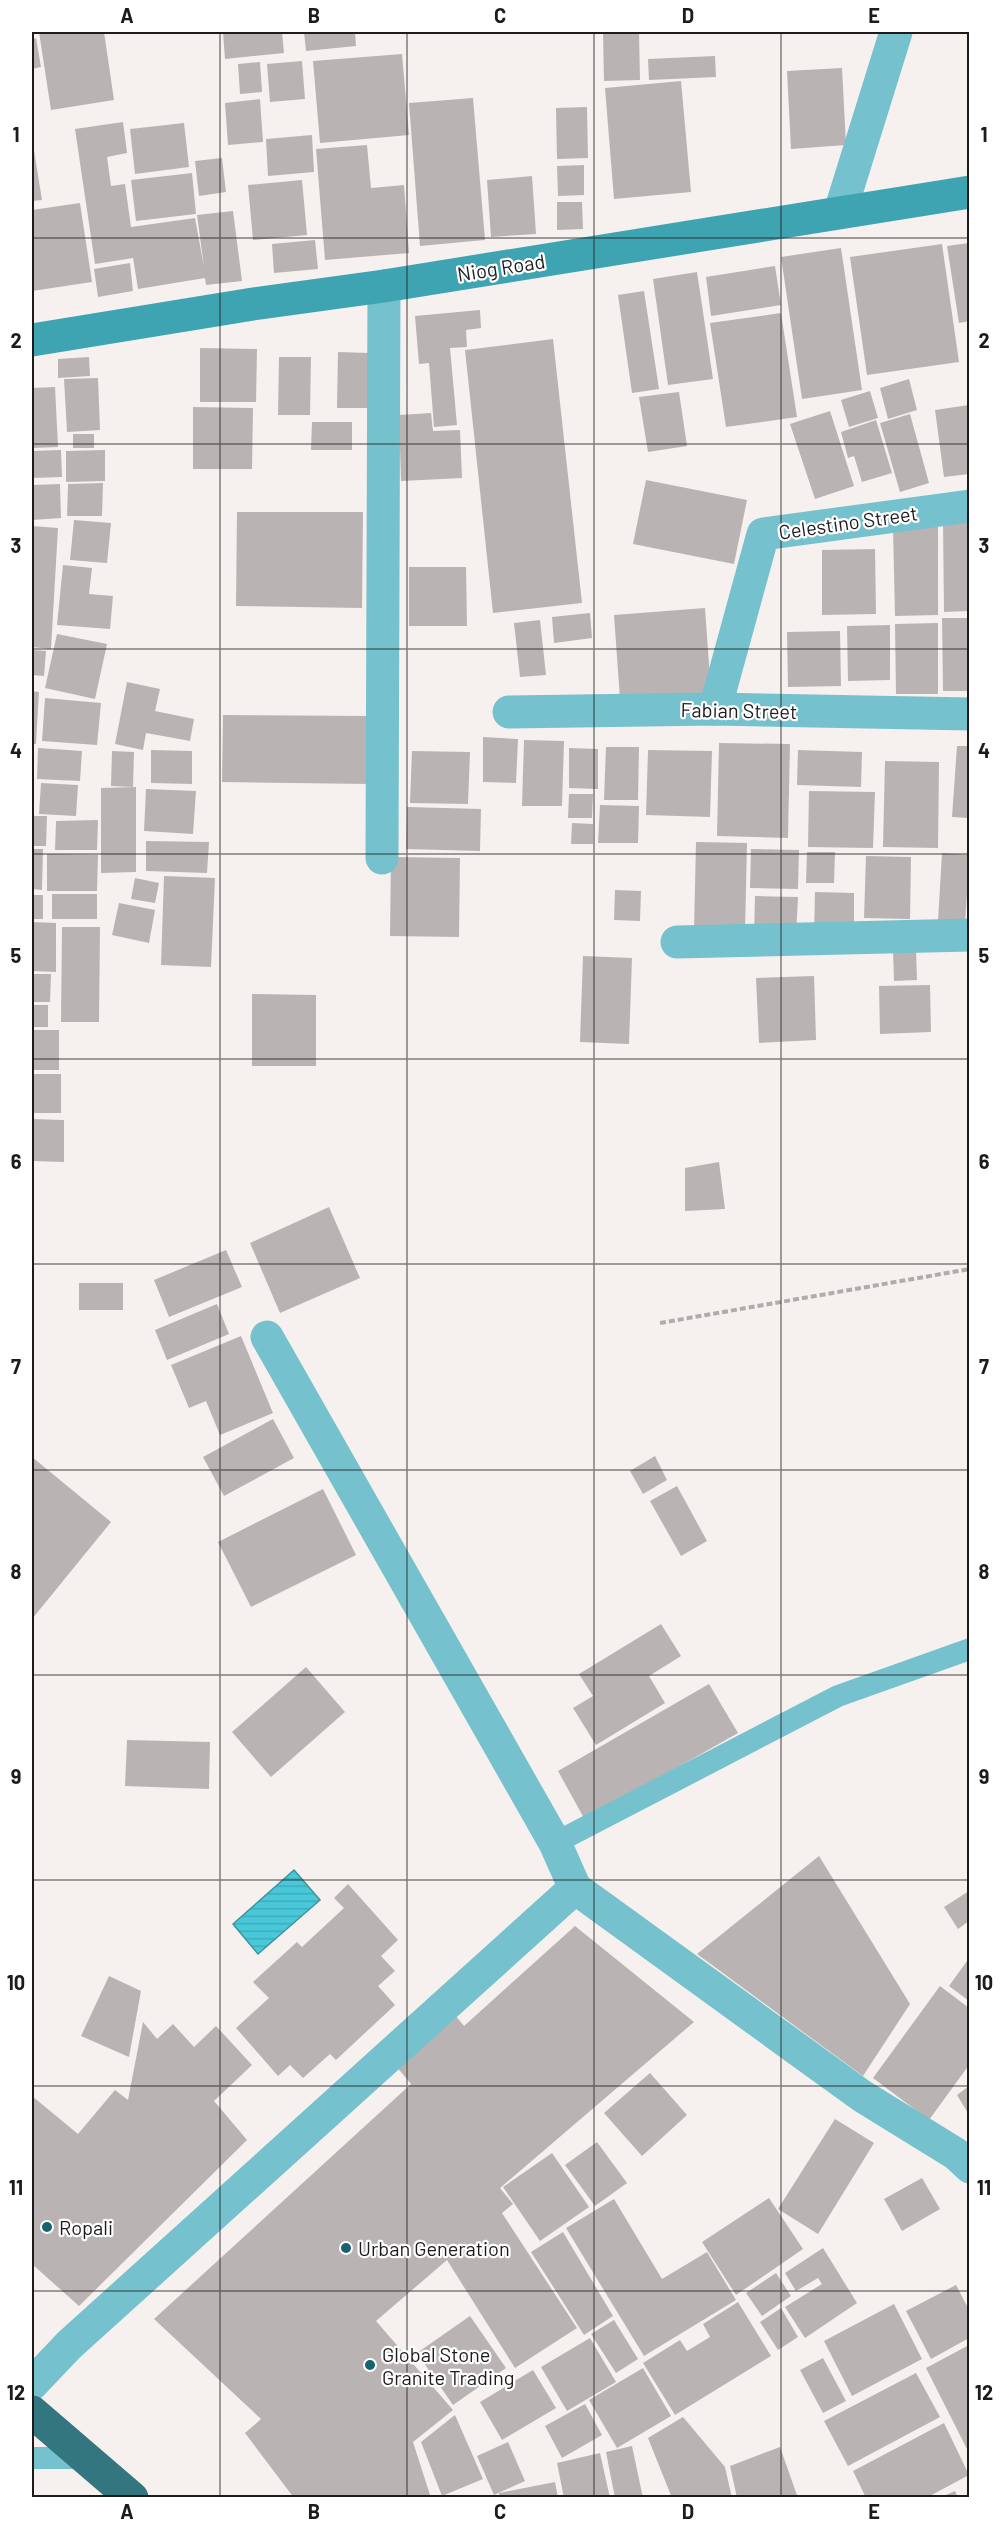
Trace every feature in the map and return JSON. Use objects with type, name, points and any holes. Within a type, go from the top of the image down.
[{"type":"highway","points":[[32,2412],[132,2498]]},
{"type":"street","points":[[840,212],[896,32]]},
{"type":"street","name":"Niog Road","points":[[32,340],[969,192]]},
{"type":"street","points":[[382,858],[384,286]]},
{"type":"street","name":"Celestino Street","points":[[715,709],[763,534],[969,506]]},
{"type":"street","name":"Fabian Street","points":[[509,712],[715,709],[969,714]]},
{"type":"street","points":[[677,942],[969,935]]},
{"type":"street","points":[[267,1337],[555,1843],[575,1888],[862,2096],[956,2154],[969,2167]]},
{"type":"street","points":[[32,2384],[69,2345],[575,1888]]},
{"type":"lane","points":[[555,1843],[838,1695],[969,1650]]},
{"type":"lane","points":[[32,2458],[85,2458]]},
{"type":"path","points":[[660,1323],[969,1269]]},
{"type":"water","points":[[294,1870],[320,1900],[258,1954],[233,1924]]},
{"type":"building","points":[[39,32],[104,32],[114,100],[51,110]]},
{"type":"building","points":[[223,32],[282,32],[284,53],[225,59]]},
{"type":"building","points":[[304,32],[355,32],[356,46],[306,51]]},
{"type":"building","points":[[603,32],[639,32],[640,80],[604,81]]},
{"type":"building","points":[[36,38],[41,67],[32,69],[32,39]]},
{"type":"building","points":[[402,54],[409,135],[320,143],[313,61]]},
{"type":"building","points":[[715,56],[716,77],[649,80],[648,59]]},
{"type":"building","points":[[302,61],[305,99],[270,102],[267,64]]},
{"type":"building","points":[[260,62],[262,92],[240,94],[238,64]]},
{"type":"building","points":[[842,68],[846,145],[791,149],[787,71]]},
{"type":"building","points":[[681,81],[691,192],[614,199],[605,88]]},
{"type":"building","points":[[473,98],[485,240],[420,246],[409,103]]},
{"type":"building","points":[[260,99],[263,142],[228,145],[225,103]]},
{"type":"building","points":[[587,107],[588,158],[557,159],[556,108]]},
{"type":"building","points":[[123,122],[127,153],[107,157],[111,186],[125,184],[131,227],[195,218],[204,267],[197,215],[233,211],[242,281],[206,285],[205,278],[138,289],[133,258],[95,264],[75,129]]},
{"type":"building","points":[[184,123],[189,167],[135,174],[130,129]]},
{"type":"building","points":[[312,135],[314,172],[268,176],[266,139]]},
{"type":"building","points":[[32,138],[42,200],[32,201]]},
{"type":"building","points":[[367,145],[371,188],[404,185],[409,253],[325,260],[316,149]]},
{"type":"building","points":[[222,158],[226,192],[199,196],[195,161]]},
{"type":"building","points":[[584,165],[584,195],[558,196],[557,166]]},
{"type":"building","points":[[192,173],[196,214],[136,221],[131,180]]},
{"type":"building","points":[[532,176],[536,234],[491,237],[487,180]]},
{"type":"building","points":[[302,180],[307,235],[253,240],[248,185]]},
{"type":"building","points":[[557,202],[582,202],[583,229],[557,230]]},
{"type":"building","points":[[80,203],[92,282],[32,291],[32,210]]},
{"type":"building","points":[[315,240],[318,269],[274,273],[272,244]]},
{"type":"building","points":[[969,243],[969,321],[959,323],[947,246]]},
{"type":"building","points":[[942,244],[959,362],[867,375],[850,257]]},
{"type":"building","points":[[841,248],[862,390],[802,399],[781,257]]},
{"type":"building","points":[[130,263],[133,291],[98,297],[94,269]]},
{"type":"building","points":[[775,266],[781,305],[711,316],[706,277]]},
{"type":"building","points":[[697,272],[713,379],[668,385],[653,279]]},
{"type":"building","points":[[644,291],[659,389],[632,393],[618,295]]},
{"type":"building","points":[[480,310],[481,328],[466,330],[467,347],[450,348],[457,425],[434,427],[429,363],[419,364],[415,316]]},
{"type":"building","points":[[781,313],[797,417],[726,427],[710,323]]},
{"type":"building","points":[[553,339],[582,603],[493,613],[465,350]]},
{"type":"building","points":[[200,348],[257,349],[256,402],[200,402]]},
{"type":"building","points":[[338,352],[369,353],[369,408],[337,408]]},
{"type":"building","points":[[89,357],[90,376],[58,378],[58,359]]},
{"type":"building","points":[[279,357],[311,357],[310,415],[278,415]]},
{"type":"building","points":[[98,378],[100,430],[67,432],[64,379]]},
{"type":"building","points":[[909,379],[917,410],[888,419],[880,388]]},
{"type":"building","points":[[55,387],[58,447],[32,448],[32,388]]},
{"type":"building","points":[[870,391],[878,418],[849,427],[841,400]]},
{"type":"building","points":[[679,392],[687,446],[648,452],[639,397]]},
{"type":"building","points":[[969,405],[969,474],[944,477],[935,410]]},
{"type":"building","points":[[193,407],[253,408],[252,469],[193,469]]},
{"type":"building","points":[[830,411],[854,486],[815,499],[790,424]]},
{"type":"building","points":[[431,413],[433,431],[460,430],[462,478],[401,481],[399,415]]},
{"type":"building","points":[[910,414],[929,483],[900,492],[880,423]]},
{"type":"building","points":[[876,420],[892,473],[862,482],[854,456],[848,458],[841,432]]},
{"type":"building","points":[[312,422],[352,422],[352,450],[311,450]]},
{"type":"building","points":[[73,434],[94,434],[94,448],[73,448]]},
{"type":"building","points":[[61,450],[62,477],[32,478],[32,451]]},
{"type":"building","points":[[105,450],[105,481],[66,482],[66,451]]},
{"type":"building","points":[[646,480],[747,500],[734,564],[633,544]]},
{"type":"building","points":[[103,483],[102,516],[67,516],[68,484]]},
{"type":"building","points":[[60,484],[61,518],[32,520],[32,485]]},
{"type":"building","points":[[237,512],[363,512],[362,608],[236,606]]},
{"type":"building","points":[[74,520],[111,523],[107,563],[70,560]]},
{"type":"building","points":[[969,521],[969,611],[944,612],[943,522]]},
{"type":"building","points":[[32,526],[58,528],[51,649],[32,647]]},
{"type":"building","points":[[893,527],[938,527],[938,615],[895,616]]},
{"type":"building","points":[[875,549],[876,614],[822,615],[822,550]]},
{"type":"building","points":[[63,565],[92,568],[89,594],[113,596],[110,629],[57,625]]},
{"type":"building","points":[[409,567],[466,567],[467,626],[409,626]]},
{"type":"building","points":[[705,608],[711,693],[620,699],[614,615]]},
{"type":"building","points":[[590,613],[592,638],[554,643],[552,617]]},
{"type":"building","points":[[942,618],[969,618],[969,691],[943,691]]},
{"type":"building","points":[[540,620],[546,675],[520,677],[514,623]]},
{"type":"building","points":[[938,623],[938,694],[896,694],[895,624]]},
{"type":"building","points":[[890,625],[890,680],[848,681],[847,626]]},
{"type":"building","points":[[840,631],[841,686],[788,687],[787,632]]},
{"type":"building","points":[[57,634],[107,644],[95,699],[45,688]]},
{"type":"building","points":[[32,650],[46,651],[44,676],[32,675]]},
{"type":"building","points":[[127,682],[160,689],[155,711],[194,719],[190,741],[146,733],[143,750],[115,744]]},
{"type":"building","points":[[32,691],[39,692],[36,744],[32,744]]},
{"type":"building","points":[[45,698],[101,703],[97,745],[42,741]]},
{"type":"building","points":[[223,715],[370,716],[370,784],[222,782]]},
{"type":"building","points":[[483,737],[518,739],[516,783],[483,782]]},
{"type":"building","points":[[524,740],[564,741],[562,806],[522,806]]},
{"type":"building","points":[[719,743],[790,744],[788,838],[717,836]]},
{"type":"building","points":[[957,746],[969,746],[969,818],[952,817]]},
{"type":"building","points":[[606,747],[639,747],[638,800],[604,800]]},
{"type":"building","points":[[38,748],[82,751],[80,781],[37,779]]},
{"type":"building","points":[[569,748],[598,749],[598,789],[569,788]]},
{"type":"building","points":[[151,750],[192,751],[192,784],[151,783]]},
{"type":"building","points":[[648,750],[712,751],[710,817],[646,815]]},
{"type":"building","points":[[798,750],[862,752],[861,787],[797,785]]},
{"type":"building","points":[[112,751],[134,752],[133,787],[111,786]]},
{"type":"building","points":[[412,751],[470,752],[468,804],[410,803]]},
{"type":"building","points":[[885,761],[939,762],[938,848],[883,847]]},
{"type":"building","points":[[41,783],[78,785],[76,816],[39,814]]},
{"type":"building","points":[[136,787],[136,872],[101,873],[101,788]]},
{"type":"building","points":[[146,789],[196,791],[193,834],[144,831]]},
{"type":"building","points":[[809,791],[875,792],[873,848],[808,847]]},
{"type":"building","points":[[569,794],[593,794],[592,818],[568,818]]},
{"type":"building","points":[[600,805],[639,806],[638,843],[598,843]]},
{"type":"building","points":[[407,807],[481,809],[480,851],[406,849]]},
{"type":"building","points":[[32,816],[47,816],[46,846],[32,846]]},
{"type":"building","points":[[98,820],[97,850],[55,850],[56,821]]},
{"type":"building","points":[[572,823],[593,824],[593,844],[571,844]]},
{"type":"building","points":[[146,841],[209,842],[207,873],[146,871]]},
{"type":"building","points":[[696,842],[747,843],[745,932],[694,931]]},
{"type":"building","points":[[32,849],[43,849],[42,890],[32,889]]},
{"type":"building","points":[[751,849],[799,850],[798,889],[750,888]]},
{"type":"building","points":[[807,852],[835,852],[834,883],[806,883]]},
{"type":"building","points":[[942,853],[969,855],[969,895],[967,895],[965,923],[938,921]]},
{"type":"building","points":[[47,854],[98,855],[97,891],[47,891]]},
{"type":"building","points":[[866,856],[911,857],[910,919],[864,918]]},
{"type":"building","points":[[391,857],[460,858],[459,937],[390,936]]},
{"type":"building","points":[[164,876],[215,878],[211,967],[161,965]]},
{"type":"building","points":[[135,878],[159,883],[155,903],[131,899]]},
{"type":"building","points":[[615,890],[641,891],[640,921],[614,920]]},
{"type":"building","points":[[815,892],[854,893],[854,934],[814,933]]},
{"type":"building","points":[[52,894],[97,894],[97,919],[52,919]]},
{"type":"building","points":[[32,895],[43,895],[43,919],[32,919]]},
{"type":"building","points":[[755,896],[798,897],[796,936],[754,935]]},
{"type":"building","points":[[119,903],[155,910],[149,943],[112,935]]},
{"type":"building","points":[[32,922],[56,923],[56,972],[32,971]]},
{"type":"building","points":[[62,927],[100,927],[99,1022],[61,1022]]},
{"type":"building","points":[[916,950],[917,980],[894,981],[893,951]]},
{"type":"building","points":[[583,956],[632,958],[629,1044],[580,1042]]},
{"type":"building","points":[[32,974],[51,974],[50,1002],[32,1002]]},
{"type":"building","points":[[814,976],[816,1040],[759,1043],[756,978]]},
{"type":"building","points":[[930,985],[931,1032],[880,1034],[879,986]]},
{"type":"building","points":[[252,994],[316,995],[316,1066],[252,1066]]},
{"type":"building","points":[[32,1005],[48,1005],[48,1027],[32,1027]]},
{"type":"building","points":[[32,1030],[59,1030],[59,1070],[32,1070]]},
{"type":"building","points":[[32,1074],[61,1074],[61,1113],[32,1113]]},
{"type":"building","points":[[32,1119],[64,1120],[64,1162],[32,1161]]},
{"type":"building","points":[[719,1162],[725,1209],[685,1211],[685,1168]]},
{"type":"building","points":[[329,1207],[360,1278],[280,1313],[250,1243]]},
{"type":"building","points":[[226,1250],[242,1287],[169,1317],[154,1280]]},
{"type":"building","points":[[79,1283],[123,1283],[123,1310],[79,1310]]},
{"type":"building","points":[[217,1304],[229,1334],[167,1360],[155,1330]]},
{"type":"building","points":[[241,1336],[273,1413],[220,1435],[206,1401],[189,1408],[171,1365]]},
{"type":"building","points":[[273,1419],[294,1458],[224,1496],[203,1457]]},
{"type":"building","points":[[655,1456],[667,1480],[643,1494],[630,1471]]},
{"type":"building","points":[[32,1457],[111,1522],[32,1619]]},
{"type":"building","points":[[677,1486],[707,1541],[681,1556],[650,1501]]},
{"type":"building","points":[[323,1489],[356,1555],[251,1607],[218,1542]]},
{"type":"building","points":[[661,1624],[681,1656],[649,1676],[665,1703],[596,1745],[573,1708],[593,1696],[579,1674]]},
{"type":"building","points":[[306,1667],[345,1712],[271,1777],[232,1732]]},
{"type":"building","points":[[709,1684],[738,1733],[585,1820],[558,1771]]},
{"type":"building","points":[[127,1740],[210,1742],[209,1789],[125,1786]]},
{"type":"building","points":[[819,1856],[910,2004],[863,2076],[697,1954]]},
{"type":"building","points":[[348,1884],[398,1940],[381,1956],[395,1971],[378,1986],[395,2005],[336,2060],[330,2054],[303,2078],[290,2065],[278,2076],[236,2028],[269,1998],[253,1982],[297,1942],[302,1947],[344,1908],[334,1898]]},
{"type":"building","points":[[969,1891],[969,1921],[958,1929],[944,1907]]},
{"type":"building","points":[[575,1926],[694,2022],[500,2188],[513,2204],[502,2213],[577,2328],[515,2368],[447,2260],[376,2321],[453,2410],[413,2442],[431,2498],[294,2498],[245,2433],[261,2419],[154,2319],[411,2084],[396,2066],[455,2015],[464,2026]]},
{"type":"building","points":[[967,1961],[969,1963],[969,2001],[949,1986]]},
{"type":"building","points":[[109,1976],[141,1991],[129,2057],[81,2036]]},
{"type":"building","points":[[940,1986],[969,2008],[969,2065],[929,2120],[873,2078]]},
{"type":"building","points":[[143,2022],[157,2039],[173,2024],[194,2047],[216,2026],[252,2065],[214,2101],[247,2140],[79,2306],[32,2264],[32,2096],[78,2134],[115,2090],[128,2100]]},
{"type":"building","points":[[650,2073],[687,2115],[642,2156],[604,2113]]},
{"type":"building","points":[[969,2086],[969,2115],[957,2095]]},
{"type":"building","points":[[835,2119],[874,2143],[818,2234],[778,2209]]},
{"type":"building","points":[[597,2142],[627,2183],[595,2206],[565,2165]]},
{"type":"building","points":[[552,2153],[589,2207],[540,2241],[503,2187]]},
{"type":"building","points":[[922,2178],[940,2209],[902,2231],[884,2199]]},
{"type":"building","points":[[769,2198],[803,2249],[736,2295],[702,2242]]},
{"type":"building","points":[[614,2199],[662,2279],[707,2252],[736,2300],[644,2356],[566,2228]]},
{"type":"building","points":[[563,2232],[613,2316],[584,2335],[531,2252]]},
{"type":"building","points":[[823,2248],[857,2303],[805,2338],[785,2307],[822,2284],[818,2278],[796,2291],[785,2273]]},
{"type":"building","points":[[776,2273],[791,2296],[762,2316],[746,2293]]},
{"type":"building","points":[[956,2285],[969,2310],[969,2338],[931,2359],[906,2311]]},
{"type":"building","points":[[738,2302],[771,2356],[675,2415],[643,2363],[680,2340],[687,2351],[710,2337],[703,2324]]},
{"type":"building","points":[[894,2304],[922,2359],[852,2396],[824,2341]]},
{"type":"building","points":[[781,2308],[798,2337],[778,2350],[760,2322]]},
{"type":"building","points":[[470,2316],[506,2368],[453,2405],[417,2353]]},
{"type":"building","points":[[614,2320],[638,2359],[616,2373],[591,2334]]},
{"type":"building","points":[[590,2338],[616,2382],[567,2411],[541,2367]]},
{"type":"building","points":[[969,2345],[969,2453],[926,2368]]},
{"type":"building","points":[[823,2358],[846,2401],[823,2413],[800,2370]]},
{"type":"building","points":[[643,2368],[671,2416],[617,2448],[589,2400]]},
{"type":"building","points":[[533,2370],[556,2408],[502,2440],[480,2402]]},
{"type":"building","points":[[916,2373],[940,2417],[848,2466],[824,2421]]},
{"type":"building","points":[[585,2404],[602,2435],[562,2458],[545,2426]]},
{"type":"building","points":[[455,2415],[483,2479],[442,2496],[421,2442]]},
{"type":"building","points":[[683,2417],[725,2467],[732,2498],[672,2498],[648,2438]]},
{"type":"building","points":[[944,2423],[969,2475],[926,2498],[866,2498],[853,2471]]},
{"type":"building","points":[[508,2442],[525,2481],[494,2495],[477,2456]]},
{"type":"building","points":[[632,2446],[643,2498],[615,2498],[606,2452]]},
{"type":"building","points":[[780,2447],[798,2498],[737,2498],[730,2466]]},
{"type":"building","points":[[600,2453],[610,2498],[564,2498],[557,2463]]},
{"type":"building","points":[[555,2482],[558,2498],[499,2498],[499,2493]]},
{"type":"building","points":[[955,2491],[958,2498],[939,2498]]},
{"type":"place","name":"Ropali","points":[[47,2227]]},
{"type":"place","name":"Urban Generation","points":[[346,2248]]},
{"type":"place","name":"Global Stone Granite Trading","points":[[370,2365]]}]
